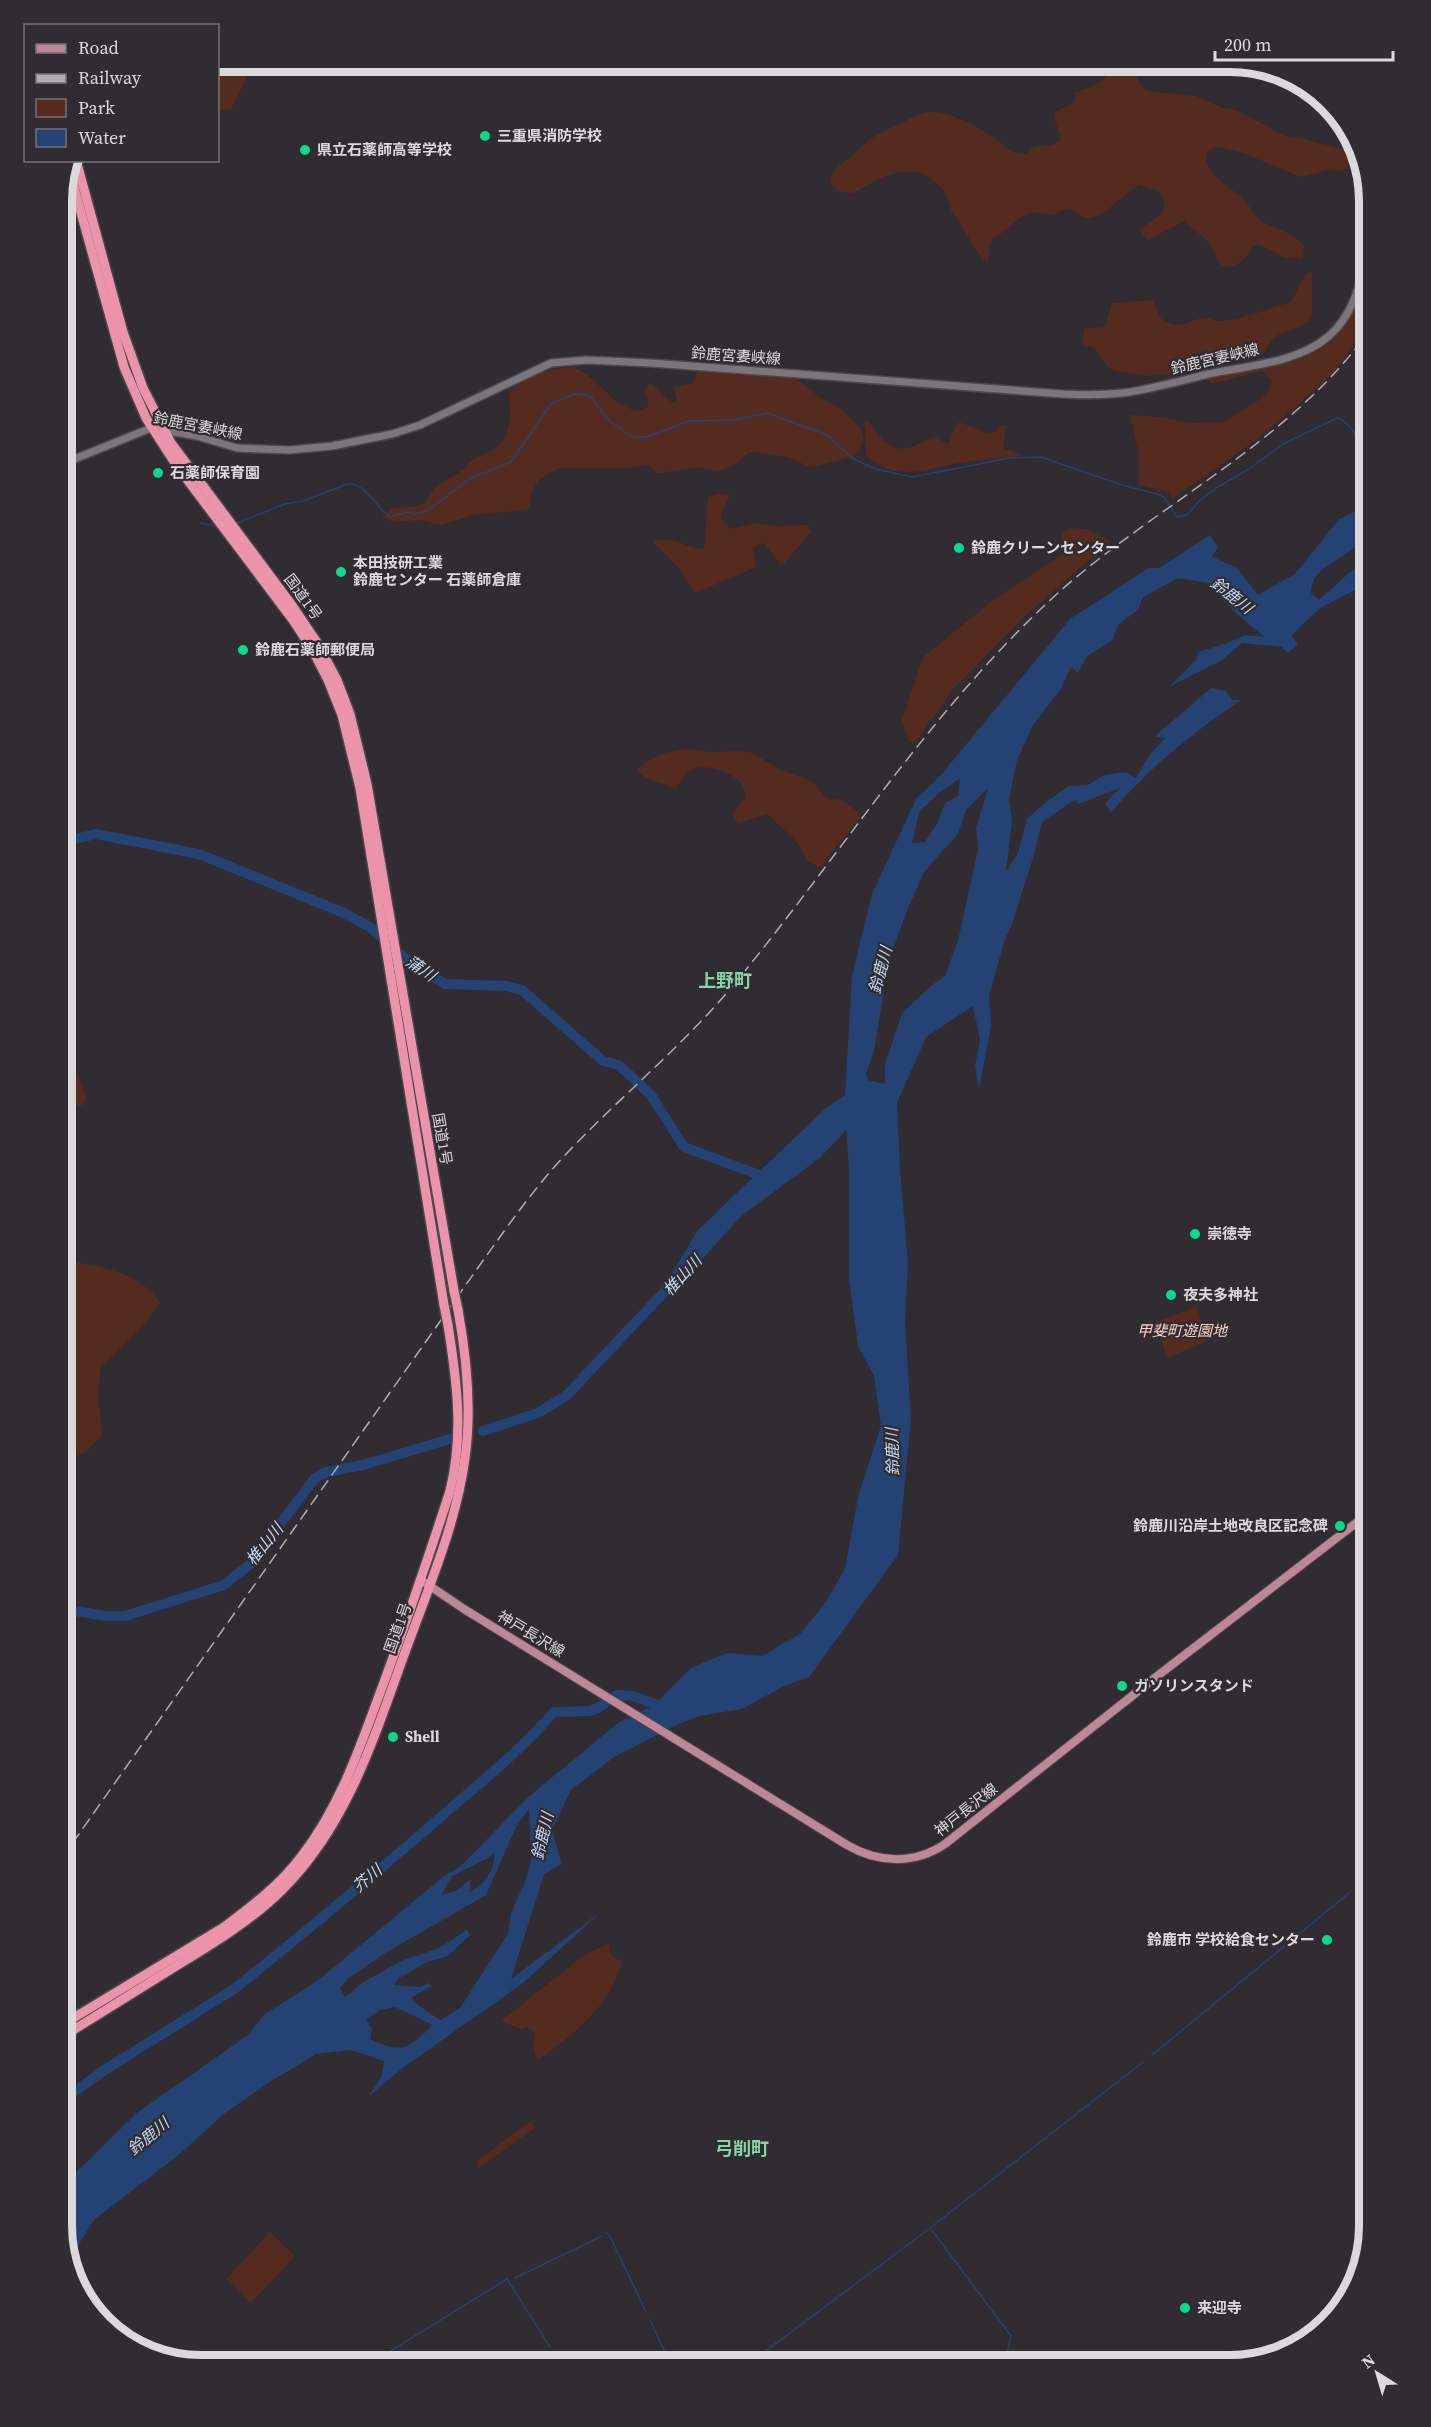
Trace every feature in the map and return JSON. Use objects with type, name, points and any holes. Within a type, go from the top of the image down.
[{"type":"highway","name":"国道1号","points":[[77,164],[133,366],[163,432],[194,483]]},
{"type":"highway","name":"国道1号","points":[[73,184],[124,367],[151,428],[318,644],[337,680],[350,714],[367,784],[458,1310],[468,1381],[465,1460],[447,1534],[425,1582]]},
{"type":"highway","name":"国道1号","points":[[72,2020],[97,2009],[228,1934],[271,1901],[302,1869],[331,1827],[354,1783],[425,1582],[456,1464],[460,1425],[448,1325],[360,788],[349,737],[328,680],[312,649],[261,571]]},
{"type":"highway","name":"国道1号","points":[[72,2029],[97,2009]]},
{"type":"main road","name":"鈴鹿宮妻峡線","points":[[72,460],[151,428],[163,432],[187,434],[237,448],[290,450],[332,446],[392,434],[420,425],[551,363],[586,360],[1055,393],[1096,395],[1124,393],[1282,358],[1314,346],[1329,336],[1349,312],[1359,288]]},
{"type":"main road","name":"神戸長沢線","points":[[425,1582],[464,1609],[854,1849],[873,1857],[903,1859],[926,1854],[939,1848],[1359,1521]]},
{"type":"green space","points":[[219,72],[249,72],[249,73],[231,109],[219,111]]},
{"type":"green space","points":[[1112,72],[1136,72],[1138,80],[1146,91],[1196,96],[1223,108],[1237,110],[1285,136],[1342,149],[1348,148],[1354,165],[1351,167],[1301,177],[1243,153],[1220,147],[1207,152],[1206,160],[1212,173],[1237,193],[1260,220],[1299,241],[1304,246],[1303,259],[1284,257],[1259,244],[1252,248],[1242,261],[1226,267],[1219,262],[1209,243],[1184,221],[1148,240],[1139,230],[1162,214],[1165,205],[1160,192],[1141,185],[1098,216],[1091,218],[1069,209],[1051,214],[1025,215],[993,237],[988,263],[977,252],[953,213],[945,193],[935,181],[924,174],[901,172],[889,175],[852,194],[838,191],[830,183],[837,168],[868,141],[928,112],[944,113],[963,120],[1016,153],[1027,154],[1034,147],[1052,145],[1060,141],[1055,119],[1056,111],[1073,104],[1076,96],[1073,93],[1099,82]]},
{"type":"green space","points":[[1309,272],[1312,274],[1312,317],[1304,325],[1277,336],[1261,355],[1189,371],[1148,376],[1114,371],[1107,366],[1094,347],[1082,346],[1084,329],[1105,326],[1112,303],[1154,300],[1159,317],[1173,325],[1185,324],[1201,318],[1216,321],[1232,320],[1289,303]]},
{"type":"green space","points":[[1359,293],[1359,338],[1333,373],[1291,411],[1251,444],[1173,498],[1166,491],[1139,485],[1139,456],[1130,415],[1192,423],[1224,422],[1259,400],[1269,390],[1271,380],[1262,371],[1211,384],[1208,379],[1275,366],[1323,348],[1346,322]]},
{"type":"green space","points":[[572,367],[589,377],[619,403],[638,411],[649,406],[644,389],[650,383],[674,403],[677,400],[674,387],[692,383],[698,371],[798,379],[818,396],[841,409],[860,428],[864,437],[860,451],[853,457],[810,467],[788,457],[749,452],[735,465],[718,471],[699,467],[656,473],[649,465],[625,468],[558,468],[538,481],[531,494],[529,508],[525,510],[473,515],[442,525],[419,520],[395,522],[382,518],[391,508],[413,507],[426,503],[437,486],[501,443],[507,434],[509,422],[509,392],[523,381],[539,374]]},
{"type":"green space","points":[[865,421],[868,421],[881,438],[891,446],[903,449],[934,437],[946,443],[950,442],[952,433],[959,422],[989,434],[997,431],[1000,426],[1006,426],[1003,448],[1021,454],[1020,456],[974,460],[911,472],[888,469],[866,455]]},
{"type":"green space","points":[[716,494],[730,495],[721,516],[731,529],[755,523],[774,526],[808,525],[811,532],[782,566],[765,544],[760,543],[753,549],[756,567],[695,593],[678,567],[653,542],[666,539],[704,549],[708,498]]},
{"type":"green space","points":[[1069,528],[1086,529],[1110,541],[1024,617],[954,688],[914,743],[909,741],[902,720],[923,657],[995,599],[1068,551],[1061,534]]},
{"type":"green space","points":[[688,749],[752,753],[781,770],[812,781],[830,800],[839,798],[862,815],[820,867],[809,862],[797,842],[767,814],[739,823],[733,816],[744,799],[745,792],[743,786],[731,775],[715,769],[693,769],[685,775],[675,790],[648,779],[637,770],[660,755]]},
{"type":"green space","points":[[72,1057],[86,1097],[83,1105],[74,1106],[72,1102]]},
{"type":"green space","points":[[72,1261],[108,1269],[132,1278],[142,1284],[160,1303],[144,1325],[101,1368],[98,1392],[102,1435],[86,1452],[72,1458]]},
{"type":"green space","name":"甲斐町遊園地","points":[[1197,1306],[1207,1341],[1167,1358],[1156,1322]]},
{"type":"green space","points":[[609,1944],[611,1955],[622,1962],[608,1994],[590,2018],[579,2028],[540,2059],[536,2058],[532,2042],[535,2038],[533,2031],[527,2027],[521,2029],[501,2021],[587,1953]]},
{"type":"green space","points":[[531,2121],[535,2128],[477,2169],[478,2160]]},
{"type":"green space","points":[[270,2232],[295,2256],[251,2303],[226,2279]]},
{"type":"water","name":"鈴鹿川","points":[[1359,510],[1359,545],[1320,572],[1313,581],[1311,593],[1319,600],[1349,573],[1359,568],[1359,588],[1320,608],[1291,636],[1298,644],[1288,653],[1282,647],[1242,643],[1222,660],[1169,687],[1197,659],[1198,652],[1245,635],[1265,637],[1238,615],[1207,583],[1178,578],[1143,597],[1138,610],[1119,624],[1112,640],[1087,656],[1078,673],[1071,667],[1060,690],[1033,725],[1017,760],[1009,799],[1012,821],[1006,872],[1018,853],[1027,819],[1042,805],[1069,786],[1088,785],[1104,775],[1127,772],[1136,778],[1151,753],[1165,738],[1154,737],[1211,688],[1226,691],[1232,700],[1241,700],[1172,752],[1140,781],[1111,813],[1105,803],[1120,788],[1078,804],[1076,799],[1042,822],[1033,858],[1004,942],[989,996],[991,1026],[979,1090],[975,1066],[980,1040],[973,1006],[926,1037],[897,1103],[908,1262],[905,1322],[911,1419],[898,1555],[809,1677],[784,1686],[742,1709],[699,1716],[679,1724],[614,1757],[571,1790],[552,1830],[562,1864],[544,1874],[511,1979],[602,1911],[523,1983],[404,2067],[368,2097],[382,2076],[384,2061],[351,2050],[316,2054],[225,2113],[176,2157],[95,2219],[74,2251],[72,2176],[138,2112],[248,2035],[265,2014],[317,1981],[443,1877],[462,1865],[527,1798],[619,1722],[653,1706],[691,1668],[727,1653],[762,1656],[800,1634],[826,1602],[845,1569],[858,1497],[881,1426],[874,1376],[858,1346],[849,1279],[849,1167],[846,1130],[821,1157],[740,1217],[679,1285],[670,1276],[698,1230],[826,1108],[845,1095],[852,976],[872,894],[916,799],[940,776],[1071,618],[1149,568],[1159,568],[1210,535],[1218,547],[1212,557],[1236,567],[1258,595],[1295,574],[1339,519]],"holes":[[[960,778],[958,796],[945,803],[937,824],[925,842],[912,843],[919,812],[939,793]],[[988,788],[976,828],[978,849],[958,941],[945,976],[902,1013],[885,1064],[885,1084],[868,1080],[866,1074],[874,1051],[889,959],[909,906],[924,872],[958,834],[966,810]],[[529,1809],[531,1859],[526,1880],[511,1913],[508,1934],[460,2008],[440,2020],[411,1998],[432,1986],[428,1983],[421,1987],[394,1985],[399,1978],[427,1962],[448,1956],[470,1935],[467,1930],[439,1948],[401,1961],[362,1983],[345,1997],[340,1988],[349,1978],[385,1953],[486,1895],[516,1827]],[[495,1852],[491,1871],[475,1889],[469,1893],[471,1879],[455,1891],[441,1895],[452,1876],[488,1858]],[[395,2007],[433,2025],[411,2044],[398,2048],[390,2047],[370,2039],[372,2029],[366,2019],[380,2010]]]},
{"type":"waterway","points":[[237,523],[285,504],[304,501],[347,484],[360,487],[390,517],[407,512],[414,514],[427,511],[471,478],[511,462],[551,404],[574,394],[592,398],[608,420],[632,437],[647,437],[689,421],[734,420],[767,413],[827,435],[852,458],[875,469],[912,477],[1009,458],[1041,457],[1164,497],[1177,517],[1187,515],[1199,501],[1216,488],[1249,469],[1283,444],[1337,418],[1348,425],[1359,442]]},
{"type":"waterway","points":[[200,523],[217,526]]},
{"type":"waterway","name":"蒲川","points":[[72,840],[96,834],[199,854],[344,913],[370,927],[413,965],[445,984],[506,986],[522,990],[603,1061],[619,1065],[651,1095],[684,1147],[770,1179]]},
{"type":"waterway","name":"椎山川","points":[[483,1431],[538,1413],[567,1395],[683,1272]]},
{"type":"waterway","name":"椎山川","points":[[72,1611],[107,1616],[125,1616],[224,1585],[250,1564],[315,1478],[326,1472],[363,1465],[450,1439]]},
{"type":"waterway","name":"芥川","points":[[72,2094],[103,2071],[234,1989],[253,1974],[486,1778],[554,1712],[590,1711],[617,1695],[633,1696],[669,1709]]},
{"type":"waterway","points":[[1152,2055],[1349,1893]]},
{"type":"waterway","points":[[760,2355],[930,2228],[1143,2062]]},
{"type":"waterway","points":[[931,2229],[1011,2336],[1006,2355]]},
{"type":"waterway","points":[[606,2233],[609,2234],[646,2312]]},
{"type":"waterway","points":[[515,2278],[602,2236]]},
{"type":"waterway","points":[[384,2355],[507,2279],[550,2347]]},
{"type":"waterway","points":[[650,2320],[666,2355]]},
{"type":"railway","points":[[72,1844],[486,1256],[556,1165],[600,1119],[670,1053],[735,983],[922,740],[1002,648],[1046,604],[1086,569],[1215,475],[1298,409],[1335,372],[1359,343]]},
{"type":"place","name":"三重県消防学校","points":[[485,136]]},
{"type":"place","name":"県立石薬師高等学校","points":[[305,150]]},
{"type":"place","name":"石薬師保育園","points":[[158,473]]},
{"type":"place","name":"鈴鹿クリーンセンター","points":[[959,548]]},
{"type":"place","name":"本田技研工業 鈴鹿センター 石薬師倉庫","points":[[341,572]]},
{"type":"place","name":"鈴鹿石薬師郵便局","points":[[243,650]]},
{"type":"place","name":"崇徳寺","points":[[1195,1234]]},
{"type":"place","name":"夜夫多神社","points":[[1171,1295]]},
{"type":"place","name":"鈴鹿川沿岸土地改良区記念碑","points":[[1340,1526]]},
{"type":"place","name":"ガソリンスタンド","points":[[1122,1686]]},
{"type":"place","name":"Shell","points":[[393,1737]]},
{"type":"place","name":"鈴鹿市 学校給食センター","points":[[1327,1940]]},
{"type":"place","name":"来迎寺","points":[[1185,2308]]},
{"type":"district","name":"上野町","points":[[725,981]]},
{"type":"district","name":"弓削町","points":[[742,2149]]}]
